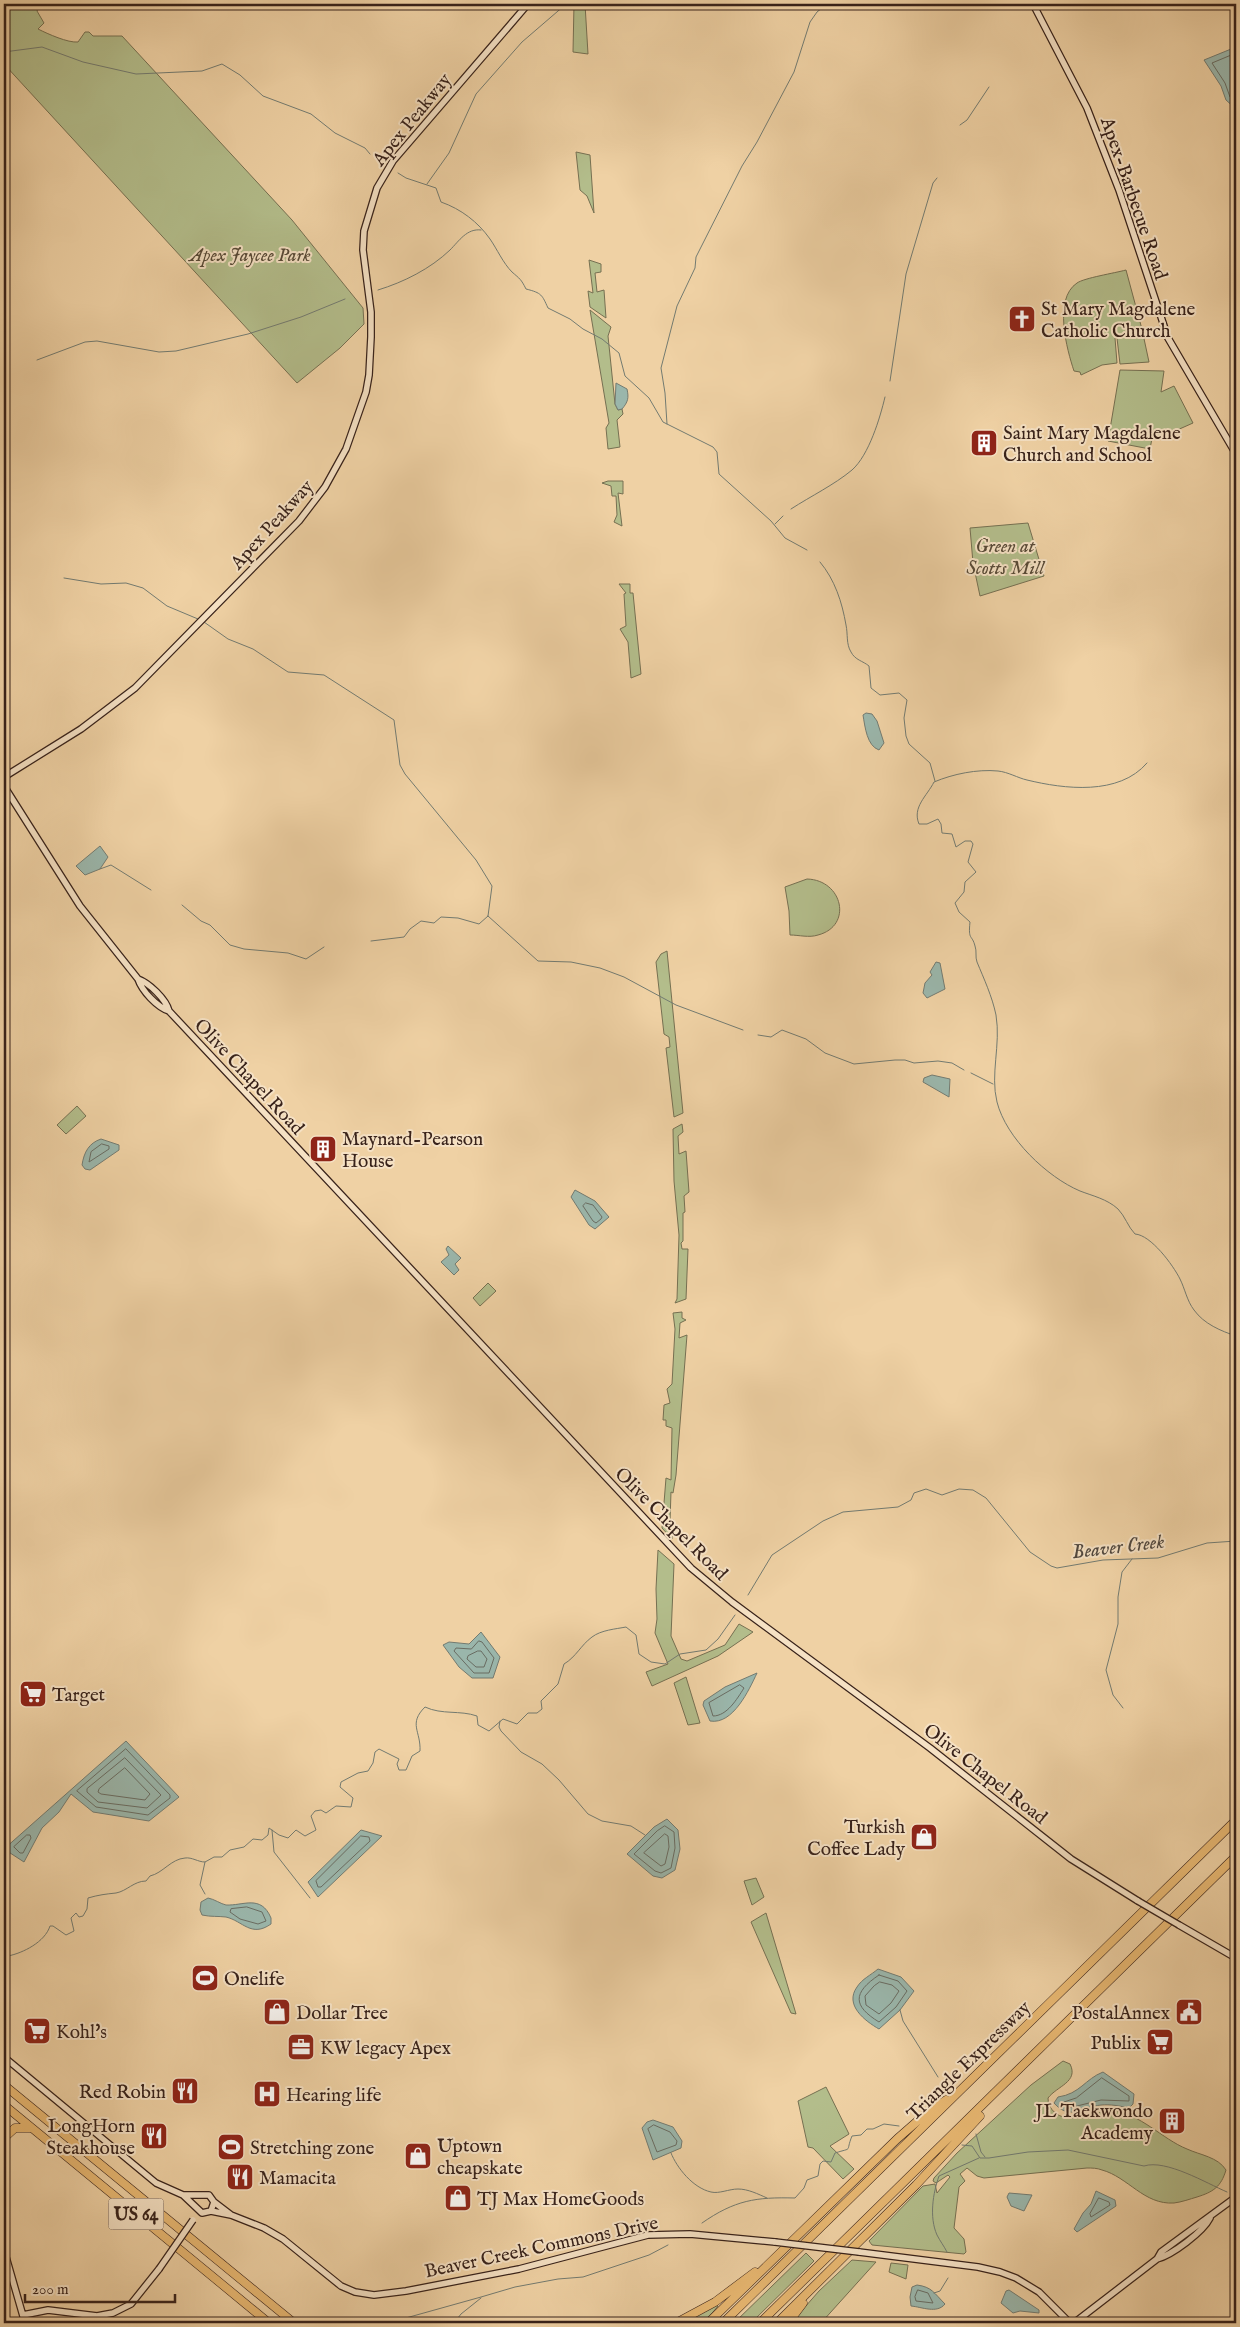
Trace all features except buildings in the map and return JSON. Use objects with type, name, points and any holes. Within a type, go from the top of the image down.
[{"type":"highway","name":"Triangle Expressway","points":[[723,2323],[1236,1820]]},
{"type":"highway","points":[[760,2323],[992,2098],[1236,1856]]},
{"type":"highway","name":"US 64","points":[[4,2085],[294,2323]]},
{"type":"highway","points":[[708,2323],[904,2132],[929,2111],[960,2091]]},
{"type":"highway","points":[[777,2323],[916,2185],[985,2110],[992,2098]]},
{"type":"highway","name":"US 64","points":[[4,2105],[269,2323]]},
{"type":"highway","points":[[4,2112],[4,2127]]},
{"type":"highway","points":[[4,2138],[17,2127],[33,2130]]},
{"type":"highway","points":[[676,2323],[714,2302],[772,2259]]},
{"type":"highway","points":[[788,2323],[820,2282]]},
{"type":"main road","name":"Apex Peakway","points":[[4,777],[81,729],[135,688],[294,526],[325,488],[354,431],[369,375],[371,312],[363,250],[366,219],[377,188],[393,162],[528,4]]},
{"type":"main road","name":"Apex-Barbecue Road","points":[[1033,4],[1088,108],[1119,190],[1168,338],[1236,454]]},
{"type":"main road","name":"Olive Chapel Road","points":[[4,786],[84,912],[138,980],[140,986],[163,1009],[169,1011],[699,1575],[726,1598],[988,1792],[1071,1859],[1138,1901],[1236,1958]]},
{"type":"main road","points":[[4,2057],[150,2178],[183,2195],[196,2207]]},
{"type":"main road","points":[[23,2315],[48,2310],[97,2316],[113,2313],[131,2304],[159,2269],[193,2220],[198,2196],[183,2195]]},
{"type":"main road","name":"Beaver Creek Commons Drive","points":[[198,2196],[209,2196],[231,2215]]},
{"type":"main road","points":[[1074,2323],[1157,2259],[1161,2252],[1202,2220],[1210,2218],[1236,2198]]},
{"type":"main road","points":[[193,2220],[208,2212],[214,2202]]},
{"type":"main road","name":"Beaver Creek Commons Drive","points":[[196,2207],[208,2212],[231,2215],[264,2228],[283,2239],[347,2289],[374,2295],[406,2291],[519,2269],[648,2235],[690,2234],[978,2266],[1016,2278],[1039,2292],[1070,2323]]},
{"type":"main road","points":[[4,2250],[26,2323]]},
{"type":"green space","name":"Apex Jaycee Park","points":[[10,4],[29,4],[38,8],[37,11],[44,23],[38,29],[64,40],[78,42],[85,32],[89,32],[93,36],[122,36],[292,220],[363,308],[364,324],[340,348],[297,383],[4,64],[4,10]]},
{"type":"green space","points":[[574,4],[585,4],[588,54],[573,52]]},
{"type":"green space","points":[[576,152],[590,155],[594,213],[587,196],[580,190]]},
{"type":"green space","points":[[589,260],[601,264],[601,272],[595,273],[597,292],[604,290],[606,318],[590,307],[588,291],[593,293]]},
{"type":"green space","points":[[1126,270],[1143,333],[1115,338],[1117,363],[1102,365],[1081,375],[1080,372],[1074,371],[1068,351],[1064,325],[1065,301],[1077,283],[1093,277]]},
{"type":"green space","points":[[590,310],[611,327],[608,336],[615,404],[618,410],[622,409],[623,414],[617,420],[620,447],[608,449],[606,428],[609,423]]},
{"type":"green space","points":[[1143,334],[1149,362],[1120,364],[1117,338]]},
{"type":"green space","points":[[1120,370],[1164,371],[1161,392],[1174,386],[1193,423],[1157,439],[1153,433],[1150,449],[1108,441]]},
{"type":"green space","points":[[623,481],[623,494],[618,493],[622,526],[614,522],[617,515],[616,496],[612,496],[611,486],[602,483]]},
{"type":"green space","name":"Green at Scotts Mill","points":[[1028,523],[1044,576],[980,596],[973,563],[970,528]]},
{"type":"green space","points":[[619,584],[630,584],[630,593],[633,593],[641,674],[631,678],[628,642],[620,629],[626,626],[624,594],[626,593]]},
{"type":"green space","points":[[807,879],[819,881],[829,887],[836,895],[839,904],[839,914],[836,923],[829,930],[818,935],[790,935],[785,887]]},
{"type":"green space","points":[[667,951],[683,1113],[674,1117],[666,1048],[670,1047],[669,1037],[664,1034],[656,962],[661,954]]},
{"type":"green space","points":[[77,1106],[86,1116],[66,1134],[57,1125]]},
{"type":"green space","points":[[682,1124],[683,1132],[678,1136],[679,1154],[686,1151],[689,1192],[684,1196],[685,1212],[683,1213],[683,1241],[681,1243],[682,1249],[688,1249],[686,1299],[675,1303],[677,1299],[679,1235],[674,1181],[673,1129]]},
{"type":"green space","points":[[488,1283],[496,1291],[480,1306],[473,1298]]},
{"type":"green space","points":[[682,1312],[682,1318],[686,1320],[680,1323],[679,1338],[687,1335],[676,1475],[673,1493],[671,1492],[670,1521],[674,1520],[672,1539],[662,1528],[666,1478],[671,1480],[672,1428],[666,1426],[666,1420],[663,1420],[664,1405],[670,1403],[667,1389],[672,1384],[675,1329],[673,1313]]},
{"type":"green space","points":[[658,1550],[674,1564],[671,1636],[681,1659],[687,1661],[725,1645],[739,1624],[753,1632],[718,1656],[652,1686],[646,1672],[668,1664],[655,1633]]},
{"type":"green space","points":[[686,1677],[700,1723],[688,1725],[674,1683]]},
{"type":"green space","points":[[756,1878],[764,1897],[752,1905],[744,1881]]},
{"type":"green space","points":[[766,1913],[796,2014],[791,2013],[751,1922]]},
{"type":"green space","points":[[1063,2061],[1070,2064],[1072,2075],[1066,2083],[1048,2098],[1050,2107],[1054,2112],[1069,2118],[1112,2111],[1132,2116],[1178,2145],[1218,2162],[1226,2170],[1219,2185],[1208,2193],[1174,2203],[1154,2200],[1120,2178],[1096,2168],[984,2178],[977,2176],[967,2168],[960,2174],[965,2181],[959,2187],[954,2228],[964,2239],[966,2252],[964,2254],[872,2245],[869,2241],[923,2186],[935,2184],[937,2193],[950,2177],[948,2175],[936,2183],[933,2181],[934,2178],[957,2153],[1031,2085]]},
{"type":"green space","points":[[826,2087],[849,2134],[830,2146],[854,2169],[843,2179],[813,2148],[808,2147],[798,2101]]},
{"type":"green space","points":[[806,2253],[814,2261],[751,2323],[734,2323]]},
{"type":"green space","points":[[852,2260],[876,2262],[821,2323],[791,2323],[819,2291]]},
{"type":"green space","points":[[891,2263],[908,2265],[906,2279],[889,2272]]},
{"type":"green space","points":[[716,2304],[718,2306],[704,2323],[683,2323]]},
{"type":"water","points":[[1236,47],[1236,109],[1226,100],[1221,86],[1204,60]]},
{"type":"water","points":[[616,383],[627,389],[628,395],[626,404],[622,409],[618,410],[615,404]]},
{"type":"water","points":[[866,713],[872,714],[877,721],[884,743],[879,750],[872,745],[867,736],[863,715]]},
{"type":"water","points":[[100,846],[108,857],[100,869],[85,875],[76,866]]},
{"type":"water","points":[[936,962],[940,963],[945,989],[927,998],[923,993],[925,983],[932,975],[930,972]]},
{"type":"water","points":[[932,1075],[950,1079],[949,1097],[923,1082],[924,1078]]},
{"type":"water","points":[[101,1139],[119,1145],[119,1150],[90,1170],[85,1169],[82,1165],[86,1152],[93,1143]]},
{"type":"water","points":[[575,1190],[595,1201],[609,1217],[595,1229],[589,1225],[571,1197]]},
{"type":"water","points":[[448,1246],[461,1258],[455,1264],[459,1270],[454,1275],[441,1262],[449,1255],[446,1249]]},
{"type":"water","points":[[481,1632],[500,1657],[493,1678],[472,1678],[459,1667],[443,1645],[449,1642],[469,1644]]},
{"type":"water","points":[[757,1673],[745,1697],[733,1712],[726,1718],[710,1721],[703,1705],[704,1701],[725,1687]]},
{"type":"water","points":[[126,1741],[179,1797],[149,1821],[93,1812],[71,1794],[59,1812],[42,1828],[24,1862],[4,1849]]},
{"type":"water","points":[[667,1819],[678,1830],[680,1849],[675,1870],[662,1878],[653,1876],[627,1854],[654,1827]]},
{"type":"water","points":[[361,1830],[382,1836],[318,1897],[308,1882]]},
{"type":"water","points":[[208,1898],[226,1905],[251,1903],[262,1906],[271,1918],[271,1924],[264,1928],[252,1929],[226,1917],[202,1915],[200,1910],[201,1902]]},
{"type":"water","points":[[878,1969],[901,1977],[914,1991],[900,2010],[879,2029],[862,2017],[853,2000],[859,1984]]},
{"type":"water","points":[[1103,2072],[1134,2094],[1133,2104],[1129,2108],[1104,2105],[1071,2112],[1065,2111],[1054,2103],[1058,2097],[1072,2093],[1091,2078]]},
{"type":"water","points":[[653,2120],[673,2127],[682,2141],[681,2148],[653,2160],[642,2128],[647,2122]]},
{"type":"water","points":[[1096,2191],[1115,2200],[1116,2206],[1077,2232],[1074,2229],[1083,2213],[1091,2204]]},
{"type":"water","points":[[1009,2193],[1032,2195],[1024,2211],[1011,2206],[1007,2197]]},
{"type":"water","points":[[917,2285],[930,2289],[945,2304],[938,2309],[911,2306],[912,2287]]},
{"type":"water","points":[[1009,2290],[1039,2310],[1039,2313],[1020,2311],[1013,2313],[1001,2303],[1006,2291]]},
{"type":"waterway","points":[[667,424],[661,368],[677,306],[695,268],[696,257],[742,166],[757,142],[794,72],[810,22],[817,12],[827,4]]},
{"type":"waterway","points":[[427,184],[449,153],[476,94],[522,42],[565,5]]},
{"type":"waterway","points":[[4,52],[42,47],[83,62],[136,74],[202,71],[222,64],[240,75],[263,96],[311,114],[335,133],[365,148],[370,154]]},
{"type":"waterway","points":[[960,125],[967,120],[989,87]]},
{"type":"waterway","points":[[398,173],[406,178],[436,188],[441,202],[462,212],[485,233],[526,289],[538,293],[543,297],[548,308],[602,339],[619,353],[625,376],[649,398],[663,422],[713,447],[717,452],[719,474],[771,521],[785,538],[807,550]]},
{"type":"waterway","points":[[890,381],[906,274],[933,183],[937,178]]},
{"type":"waterway","points":[[378,290],[407,279],[425,269],[442,257],[467,233],[481,230]]},
{"type":"waterway","points":[[37,360],[85,342],[97,341],[159,352],[176,351],[248,334],[301,317],[345,299]]},
{"type":"waterway","points":[[791,509],[838,481],[858,463],[869,446],[885,397]]},
{"type":"waterway","points":[[775,524],[783,516]]},
{"type":"waterway","points":[[820,562],[830,576],[840,600],[846,625],[848,646],[851,652],[857,659],[869,666],[871,688],[880,695],[899,693],[907,700],[904,718],[906,736],[909,744],[930,763],[935,781]]},
{"type":"waterway","points":[[64,578],[101,584],[126,583],[143,588],[167,606],[198,619]]},
{"type":"waterway","points":[[204,622],[228,639],[253,649],[288,672],[324,675],[394,720],[400,765],[405,774],[476,860],[492,886],[488,916],[479,924],[458,918],[441,917],[434,923],[421,921],[410,929],[404,937],[371,941]]},
{"type":"waterway","points":[[1147,763],[1135,774],[1122,781],[1090,787],[1057,786],[998,771],[974,771],[957,774],[934,782],[921,802],[917,818],[919,824],[927,824],[938,819],[941,824],[942,833],[952,834],[956,847],[965,841],[971,841],[973,844],[968,862],[976,872],[965,882],[964,892],[955,903],[959,912],[970,922],[970,935],[976,948],[976,960],[988,988],[996,1015],[995,1091],[1002,1116],[1009,1129],[1030,1155],[1054,1176],[1067,1185],[1105,1200],[1118,1209],[1135,1234],[1148,1239],[1167,1259],[1180,1279],[1190,1303],[1198,1315],[1213,1326],[1236,1336]]},
{"type":"waterway","points":[[100,869],[111,865],[151,890]]},
{"type":"waterway","points":[[182,905],[201,921],[210,925],[230,945],[244,949],[288,953],[306,959],[324,947]]},
{"type":"waterway","points":[[488,916],[538,961],[571,962],[600,968],[624,977],[676,1005],[743,1030]]},
{"type":"waterway","points":[[758,1035],[771,1037],[782,1030],[806,1039],[825,1053],[854,1064],[895,1060],[905,1060],[914,1063],[938,1061],[952,1063],[964,1070]]},
{"type":"waterway","points":[[971,1073],[993,1084]]},
{"type":"waterway","name":"Beaver Creek","points":[[748,1595],[772,1555],[823,1521],[843,1512],[898,1507],[911,1500],[914,1493],[926,1489],[942,1495],[959,1489],[973,1490],[986,1498],[1030,1552],[1057,1568],[1103,1560],[1158,1558],[1207,1543],[1236,1541]]},
{"type":"waterway","points":[[1123,1708],[1113,1695],[1106,1670],[1118,1624],[1118,1597],[1122,1572],[1132,1559]]},
{"type":"waterway","name":"Beaver Creek","points":[[4,1943],[8,1956],[33,1946],[43,1937],[50,1926],[66,1935],[74,1931],[71,1918],[76,1913],[79,1917],[83,1916],[87,1909],[88,1898],[120,1892],[142,1881],[146,1881],[150,1876],[180,1859],[188,1858],[205,1862],[214,1857],[222,1857],[230,1850],[244,1847],[253,1839],[262,1840],[268,1835],[269,1828],[279,1835],[288,1838],[296,1830],[305,1836],[316,1830],[311,1816],[315,1811],[321,1810],[326,1813],[336,1806],[351,1807],[353,1798],[340,1787],[341,1782],[358,1773],[368,1771],[373,1763],[375,1752],[379,1749],[399,1759],[397,1764],[399,1770],[406,1770],[412,1756],[420,1751],[416,1723],[417,1718],[425,1707],[438,1711],[477,1716],[478,1725],[489,1731],[503,1719],[517,1724],[528,1713],[537,1713],[542,1709],[541,1701],[558,1684],[564,1664],[588,1640],[596,1635],[626,1627],[636,1635],[639,1654],[651,1662],[665,1664],[680,1654],[706,1650],[718,1639],[735,1615]]},
{"type":"waterway","points":[[500,1721],[499,1727],[501,1731],[521,1752],[542,1764],[559,1780],[588,1814],[602,1821],[631,1826],[645,1835]]},
{"type":"waterway","points":[[272,1830],[274,1852],[310,1898]]},
{"type":"waterway","points":[[205,1862],[200,1885],[205,1894]]},
{"type":"waterway","points":[[900,2010],[903,2021],[938,2077]]},
{"type":"waterway","points":[[702,2223],[725,2209],[757,2199],[795,2198],[804,2188],[807,2180],[818,2176],[820,2164],[823,2161],[831,2162],[835,2153],[848,2149],[852,2136],[861,2135],[867,2129],[873,2129],[884,2124],[899,2126]]},
{"type":"waterway","points":[[976,2134],[981,2152],[985,2157]]},
{"type":"waterway","points":[[962,2145],[972,2146],[980,2158],[1028,2152],[1068,2150],[1144,2166],[1163,2166],[1186,2173],[1227,2192]]},
{"type":"waterway","points":[[671,2153],[686,2177],[704,2190],[721,2192],[742,2189],[767,2198]]},
{"type":"waterway","points":[[947,2252],[937,2235],[933,2221],[934,2197],[939,2176],[979,2158]]},
{"type":"waterway","points":[[388,2323],[515,2287],[558,2279],[583,2277],[649,2255],[668,2245]]},
{"type":"waterway","points":[[934,2293],[940,2291],[948,2278]]},
{"type":"waterway","points":[[454,2323],[461,2314],[481,2298]]},
{"type":"place","name":"St Mary Magdalene Catholic Church","points":[[1022,319]]},
{"type":"place","name":"Saint Mary Magdalene Church and School","points":[[984,443]]},
{"type":"place","name":"Maynard-Pearson House","points":[[323,1149]]},
{"type":"place","name":"Target","points":[[33,1694]]},
{"type":"place","name":"Turkish Coffee Lady","points":[[924,1837]]},
{"type":"place","name":"Onelife","points":[[205,1978]]},
{"type":"place","name":"Dollar Tree","points":[[277,2012]]},
{"type":"place","name":"PostalAnnex","points":[[1189,2012]]},
{"type":"place","name":"Kohl's","points":[[37,2031]]},
{"type":"place","name":"Publix","points":[[1160,2042]]},
{"type":"place","name":"KW legacy Apex","points":[[301,2047]]},
{"type":"place","name":"Red Robin","points":[[185,2091]]},
{"type":"place","name":"Hearing life","points":[[267,2094]]},
{"type":"place","name":"JL Taekwondo Academy","points":[[1172,2121]]},
{"type":"place","name":"LongHorn Steakhouse","points":[[154,2136]]},
{"type":"place","name":"Stretching zone","points":[[231,2147]]},
{"type":"place","name":"Uptown cheapskate","points":[[418,2156]]},
{"type":"place","name":"Mamacita","points":[[240,2177]]},
{"type":"place","name":"TJ Max HomeGoods","points":[[458,2198]]}]
